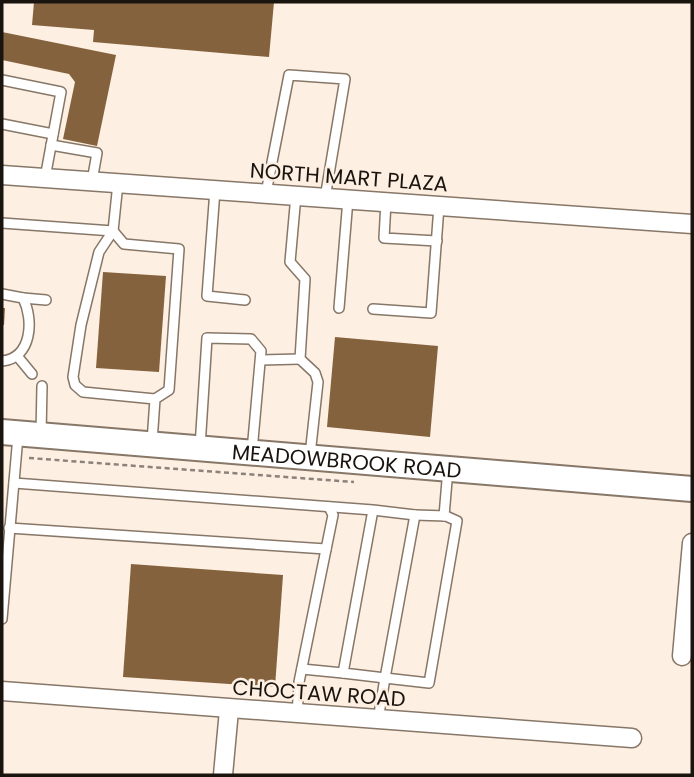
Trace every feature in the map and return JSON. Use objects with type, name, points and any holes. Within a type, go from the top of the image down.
[{"type":"street","name":"NORTH MART PLAZA","points":[[2,175],[692,224]]},
{"type":"street","name":"MEADOWBROOK ROAD","points":[[23,440],[152,444],[310,455],[692,489]]},
{"type":"street","points":[[682,656],[692,543]]},
{"type":"street","name":"CHOCTAW ROAD","points":[[2,691],[632,738]]},
{"type":"street","points":[[223,775],[229,710]]},
{"type":"lane","points":[[266,193],[289,75],[345,79],[325,198]]},
{"type":"lane","points":[[2,80],[61,92],[45,178]]},
{"type":"lane","points":[[2,124],[54,134]]},
{"type":"lane","points":[[51,145],[97,153],[92,181]]},
{"type":"lane","points":[[2,223],[113,231],[124,244],[179,249],[169,390],[155,399],[83,392],[75,385],[73,377],[81,325],[99,251],[113,231],[118,183]]},
{"type":"lane","points":[[215,190],[207,296],[244,300]]},
{"type":"lane","points":[[296,195],[290,262],[305,279],[300,359]]},
{"type":"lane","points":[[339,307],[348,199]]},
{"type":"lane","points":[[386,202],[384,237],[437,241]]},
{"type":"lane","points":[[373,309],[431,313],[439,206]]},
{"type":"lane","points":[[2,294],[46,300]]},
{"type":"lane","points":[[2,361],[18,357],[26,346],[27,307],[23,298]]},
{"type":"lane","points":[[200,447],[207,338],[251,339],[261,351],[251,451]]},
{"type":"lane","points":[[18,357],[32,374]]},
{"type":"lane","points":[[261,360],[300,359],[315,373],[318,382],[310,455]]},
{"type":"lane","points":[[2,619],[7,522],[13,486],[23,440],[42,387]]},
{"type":"lane","points":[[152,444],[155,399]]},
{"type":"lane","points":[[444,516],[448,467]]},
{"type":"lane","points":[[2,489],[13,486],[373,510],[444,516],[457,521],[429,683],[302,669]]},
{"type":"lane","points":[[297,715],[302,669],[333,515],[330,507]]},
{"type":"lane","points":[[344,673],[373,510]]},
{"type":"lane","points":[[377,720],[415,514]]},
{"type":"lane","points":[[7,522],[326,549]]},
{"type":"path","points":[[23,440],[359,482]]},
{"type":"building","points":[[34,2],[274,2],[269,57],[93,42],[94,30],[32,25]]},
{"type":"building","points":[[2,32],[116,55],[97,146],[63,139],[75,82],[69,74],[2,60]]},
{"type":"building","points":[[103,272],[166,276],[159,372],[96,368]]},
{"type":"building","points":[[2,308],[5,308],[4,325],[2,325]]},
{"type":"building","points":[[335,337],[438,346],[430,437],[327,427]]},
{"type":"building","points":[[131,564],[283,575],[275,687],[123,677]]}]
